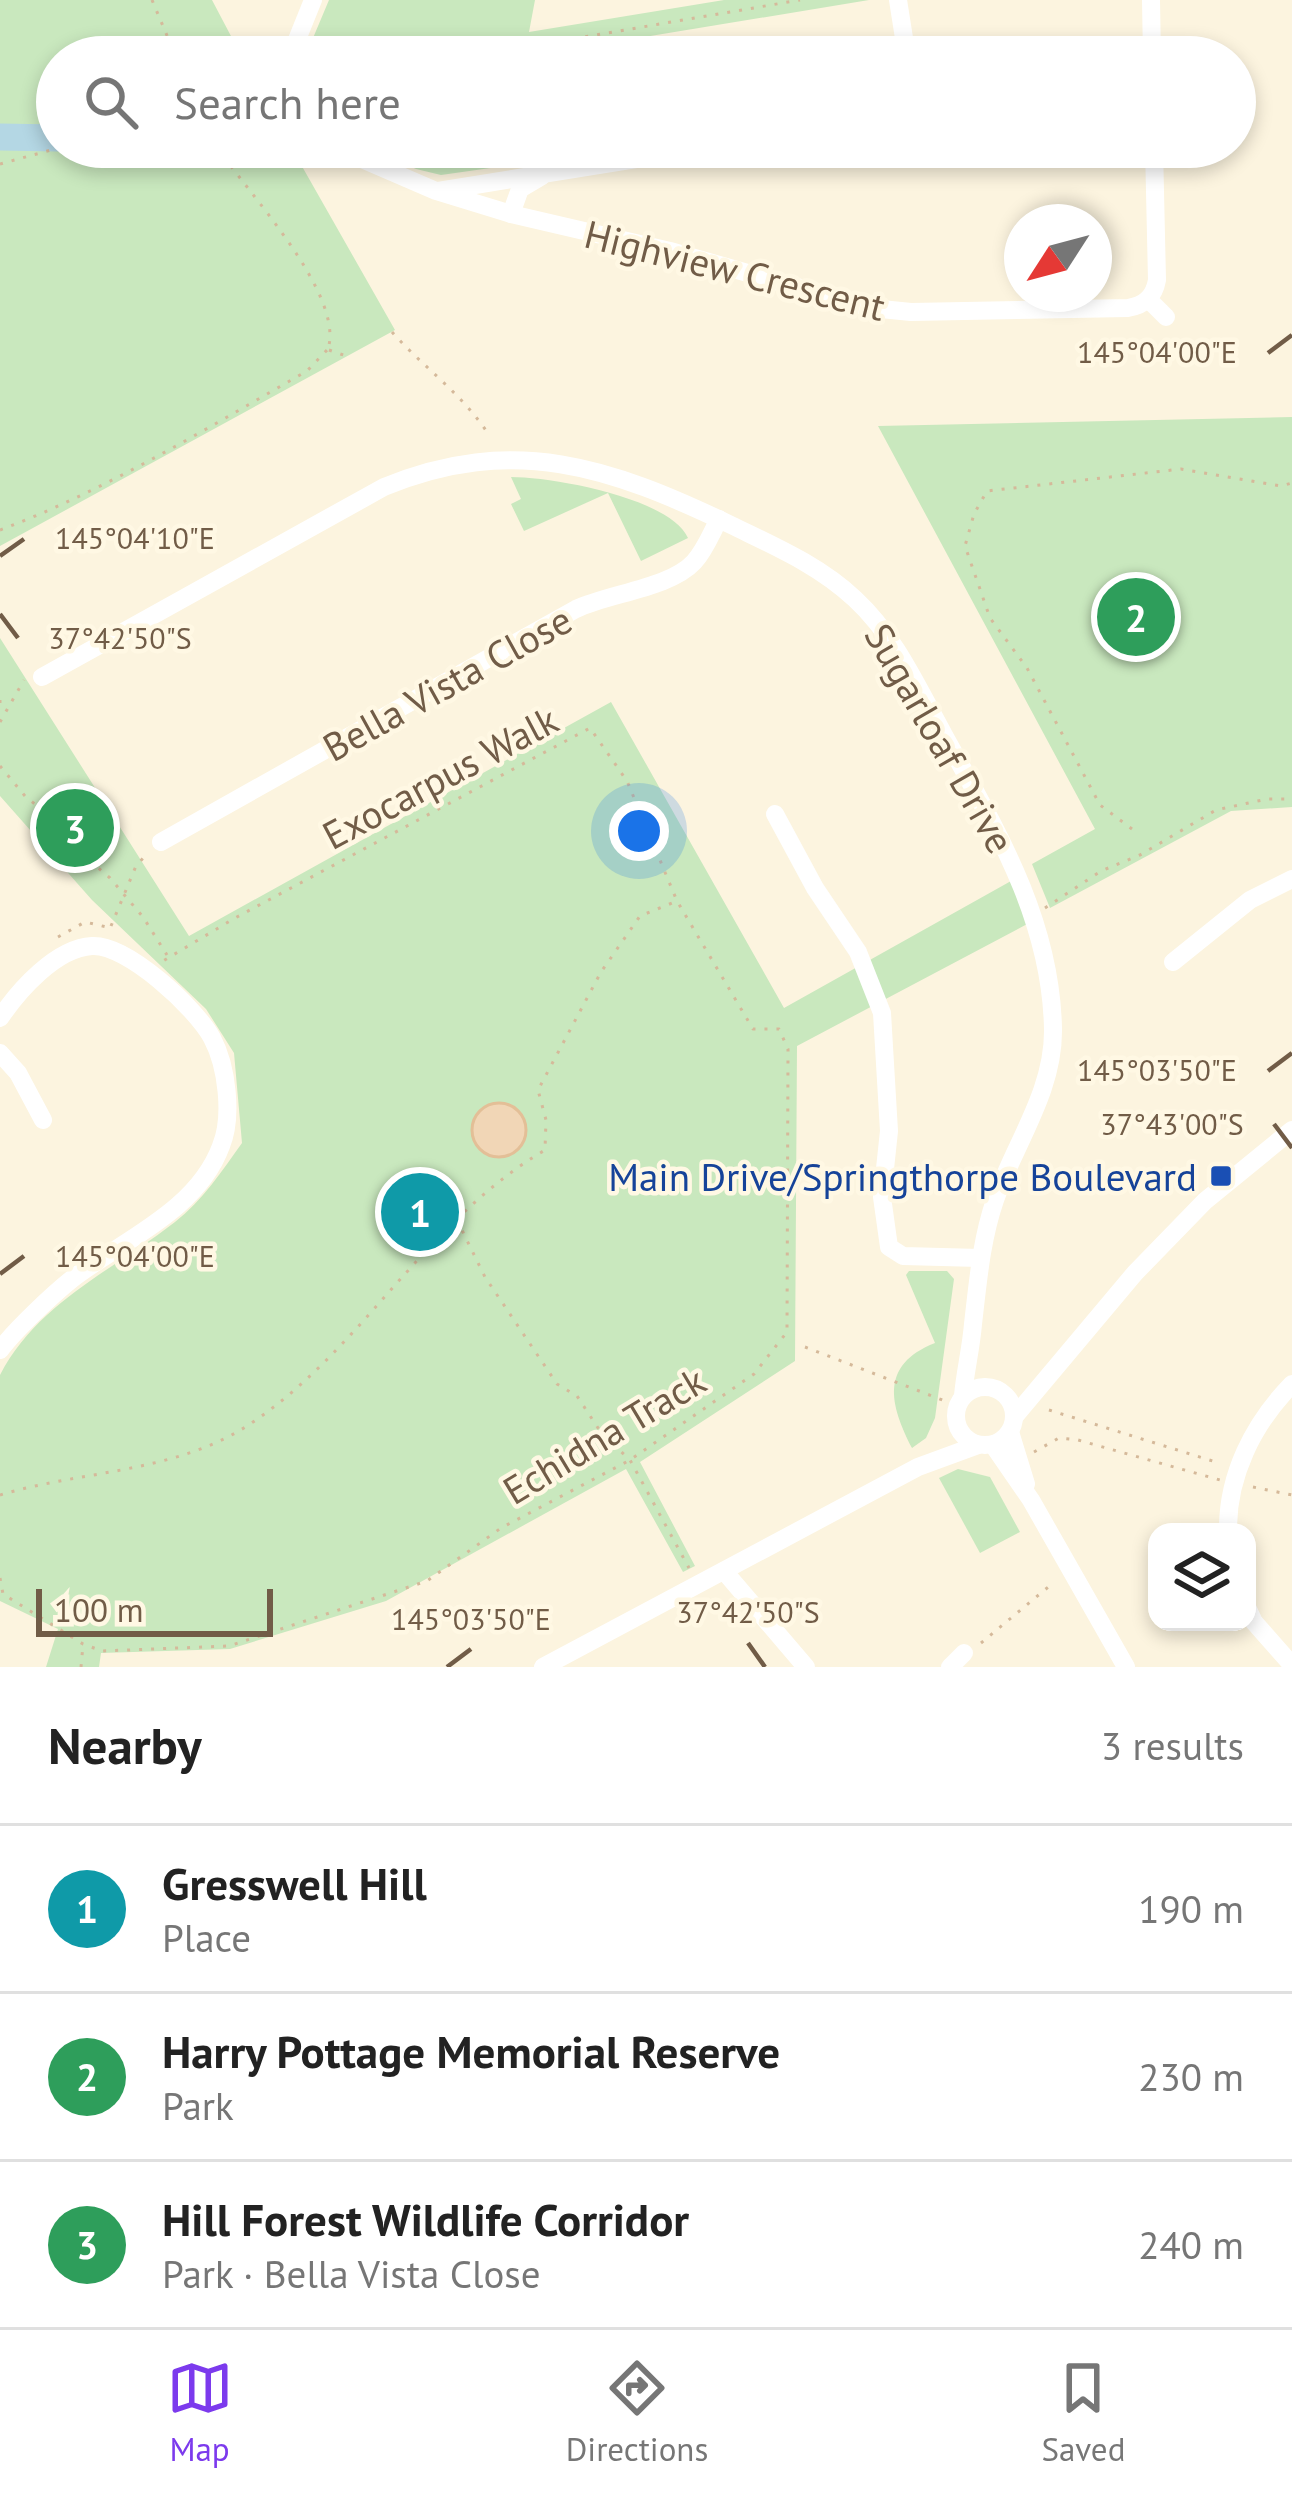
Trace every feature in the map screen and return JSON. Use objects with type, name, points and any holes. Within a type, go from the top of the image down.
[{"type":"street","points":[[298,36],[313,0]]},
{"type":"street","points":[[898,0],[904,36]]},
{"type":"street","points":[[1151,0],[1152,36]]},
{"type":"street","name":"Highview Crescent","points":[[383,168],[436,191],[512,214],[886,310],[1128,308],[1148,299]]},
{"type":"street","points":[[436,191],[583,168]]},
{"type":"street","points":[[1154,168],[1157,280],[1148,299],[1166,317]]},
{"type":"street","points":[[512,214],[520,188],[546,174]]},
{"type":"street","points":[[488,207],[490,180]]},
{"type":"street","name":"Sugarloaf Drive","points":[[42,677],[373,493],[450,466],[498,458],[573,464],[632,481],[820,572],[856,600],[884,631],[1010,857],[1034,915],[1048,972],[1052,1053],[1035,1109],[995,1199],[980,1258],[960,1408]]},
{"type":"street","name":"Bella Vista Close","points":[[161,842],[576,609],[680,574],[700,554],[719,520]]},
{"type":"street","points":[[775,814],[815,889],[858,952],[882,1013],[889,1130],[882,1197],[889,1247],[903,1256],[980,1258]]},
{"type":"street","points":[[1173,962],[1250,901],[1292,879]]},
{"type":"street","points":[[0,1018],[60,957],[85,946],[103,946],[129,956],[202,1024],[215,1045],[226,1112],[222,1145],[202,1178],[176,1207],[74,1278],[0,1350]]},
{"type":"street","points":[[0,1053],[12,1064],[43,1120]]},
{"type":"street","points":[[543,1667],[918,1467],[986,1445],[1013,1424],[1054,1366],[1192,1214],[1292,1130]]},
{"type":"street","name":"Sugarloaf Drive","points":[[973,1329],[978,1356],[997,1389]]},
{"type":"street","points":[[918,1467],[945,1442],[960,1408],[977,1388],[997,1389],[1054,1366]]},
{"type":"street","points":[[1229,1523],[1235,1476],[1254,1432],[1292,1384]]},
{"type":"street","points":[[997,1389],[1013,1406],[1031,1500]]},
{"type":"street","points":[[960,1408],[964,1437],[986,1445],[1031,1500],[1126,1667]]},
{"type":"street","points":[[724,1570],[806,1667]]},
{"type":"street","points":[[1256,1624],[1292,1665]]},
{"type":"path","points":[[152,0],[167,36]]},
{"type":"path","points":[[590,36],[800,0]]},
{"type":"path","points":[[0,164],[36,154]]},
{"type":"path","points":[[0,530],[30,521],[147,461],[307,371],[328,349],[328,324],[309,275],[278,222],[235,168]]},
{"type":"path","points":[[392,332],[469,405],[487,432]]},
{"type":"path","points":[[328,349],[349,357]]},
{"type":"path","points":[[1132,830],[1100,806],[1027,668],[990,618],[965,546],[974,514],[987,491],[1181,470],[1292,483]]},
{"type":"path","points":[[0,722],[26,676],[42,677]]},
{"type":"path","points":[[0,700],[0,711]]},
{"type":"path","name":"Exocarpus Walk","points":[[150,974],[168,957],[590,728],[627,781],[676,901]]},
{"type":"path","points":[[0,766],[53,819],[59,834],[125,895],[168,957]]},
{"type":"path","points":[[1034,915],[1101,871],[1140,855],[1216,810],[1292,799]]},
{"type":"path","points":[[103,946],[136,866],[161,842]]},
{"type":"path","points":[[0,1495],[196,1452],[252,1423],[320,1367],[423,1249],[504,1174],[545,1150],[546,1120],[538,1090],[601,972],[640,916],[676,901]]},
{"type":"path","name":"Echidna Track","points":[[0,1578],[2,1593],[83,1644],[103,1651],[229,1646],[427,1581],[501,1528],[630,1460],[754,1374],[787,1332],[788,1049],[779,1029],[753,1030],[676,901]]},
{"type":"path","points":[[456,1219],[485,1277],[556,1384],[577,1396],[602,1434],[630,1460],[698,1585]]},
{"type":"path","points":[[805,1347],[960,1408]]},
{"type":"path","points":[[1049,1410],[1292,1495]]},
{"type":"path","points":[[1033,1452],[1059,1438],[1078,1440],[1235,1476]]},
{"type":"path","points":[[957,1660],[1053,1583]]},
{"type":"path","points":[[81,1667],[83,1644]]},
{"type":"green space","points":[[0,0],[212,0],[231,36],[36,36],[36,168],[303,168],[395,330],[0,546]]},
{"type":"green space","points":[[329,0],[535,0],[529,32],[724,0],[869,0],[650,36],[314,36]]},
{"type":"green space","points":[[414,168],[490,168],[441,175]]},
{"type":"green space","points":[[1292,417],[1292,807],[1231,811],[1050,908],[1032,864],[1095,829],[878,426]]},
{"type":"green space","points":[[511,477],[581,486],[608,492],[635,501],[677,524],[688,538],[641,561],[608,493],[524,531],[511,504],[521,499]]},
{"type":"green space","points":[[0,638],[189,936],[611,702],[784,1008],[1011,881],[1031,922],[797,1046],[795,1361],[640,1462],[695,1566],[683,1572],[626,1469],[386,1601],[230,1649],[101,1653],[99,1667],[46,1667],[58,1629],[0,1601],[0,1375],[16,1349],[55,1307],[185,1214],[242,1143],[234,1053],[206,1009],[92,900],[0,796]]},
{"type":"green space","points":[[909,1271],[947,1271],[954,1279],[935,1418],[926,1438],[912,1448],[898,1417],[894,1388],[905,1363],[935,1343],[906,1275]]},
{"type":"green space","points":[[958,1469],[990,1477],[1020,1532],[980,1553],[939,1478]]},
{"type":"building","points":[[499,1103],[518,1111],[526,1130],[518,1149],[499,1157],[480,1149],[472,1130],[480,1111]]},
{"type":"waterway","points":[[0,137],[36,138]]},
{"type":"place","name":"Harry Pottage Memorial Reserve","points":[[1136,617]]},
{"type":"place","name":"Hill Forest Wildlife Corridor","points":[[75,828]]},
{"type":"place","name":"Main Drive/Springthorpe Boulevard","points":[[1221,1176]]},
{"type":"place","name":"Gresswell Hill","points":[[420,1212]]}]
